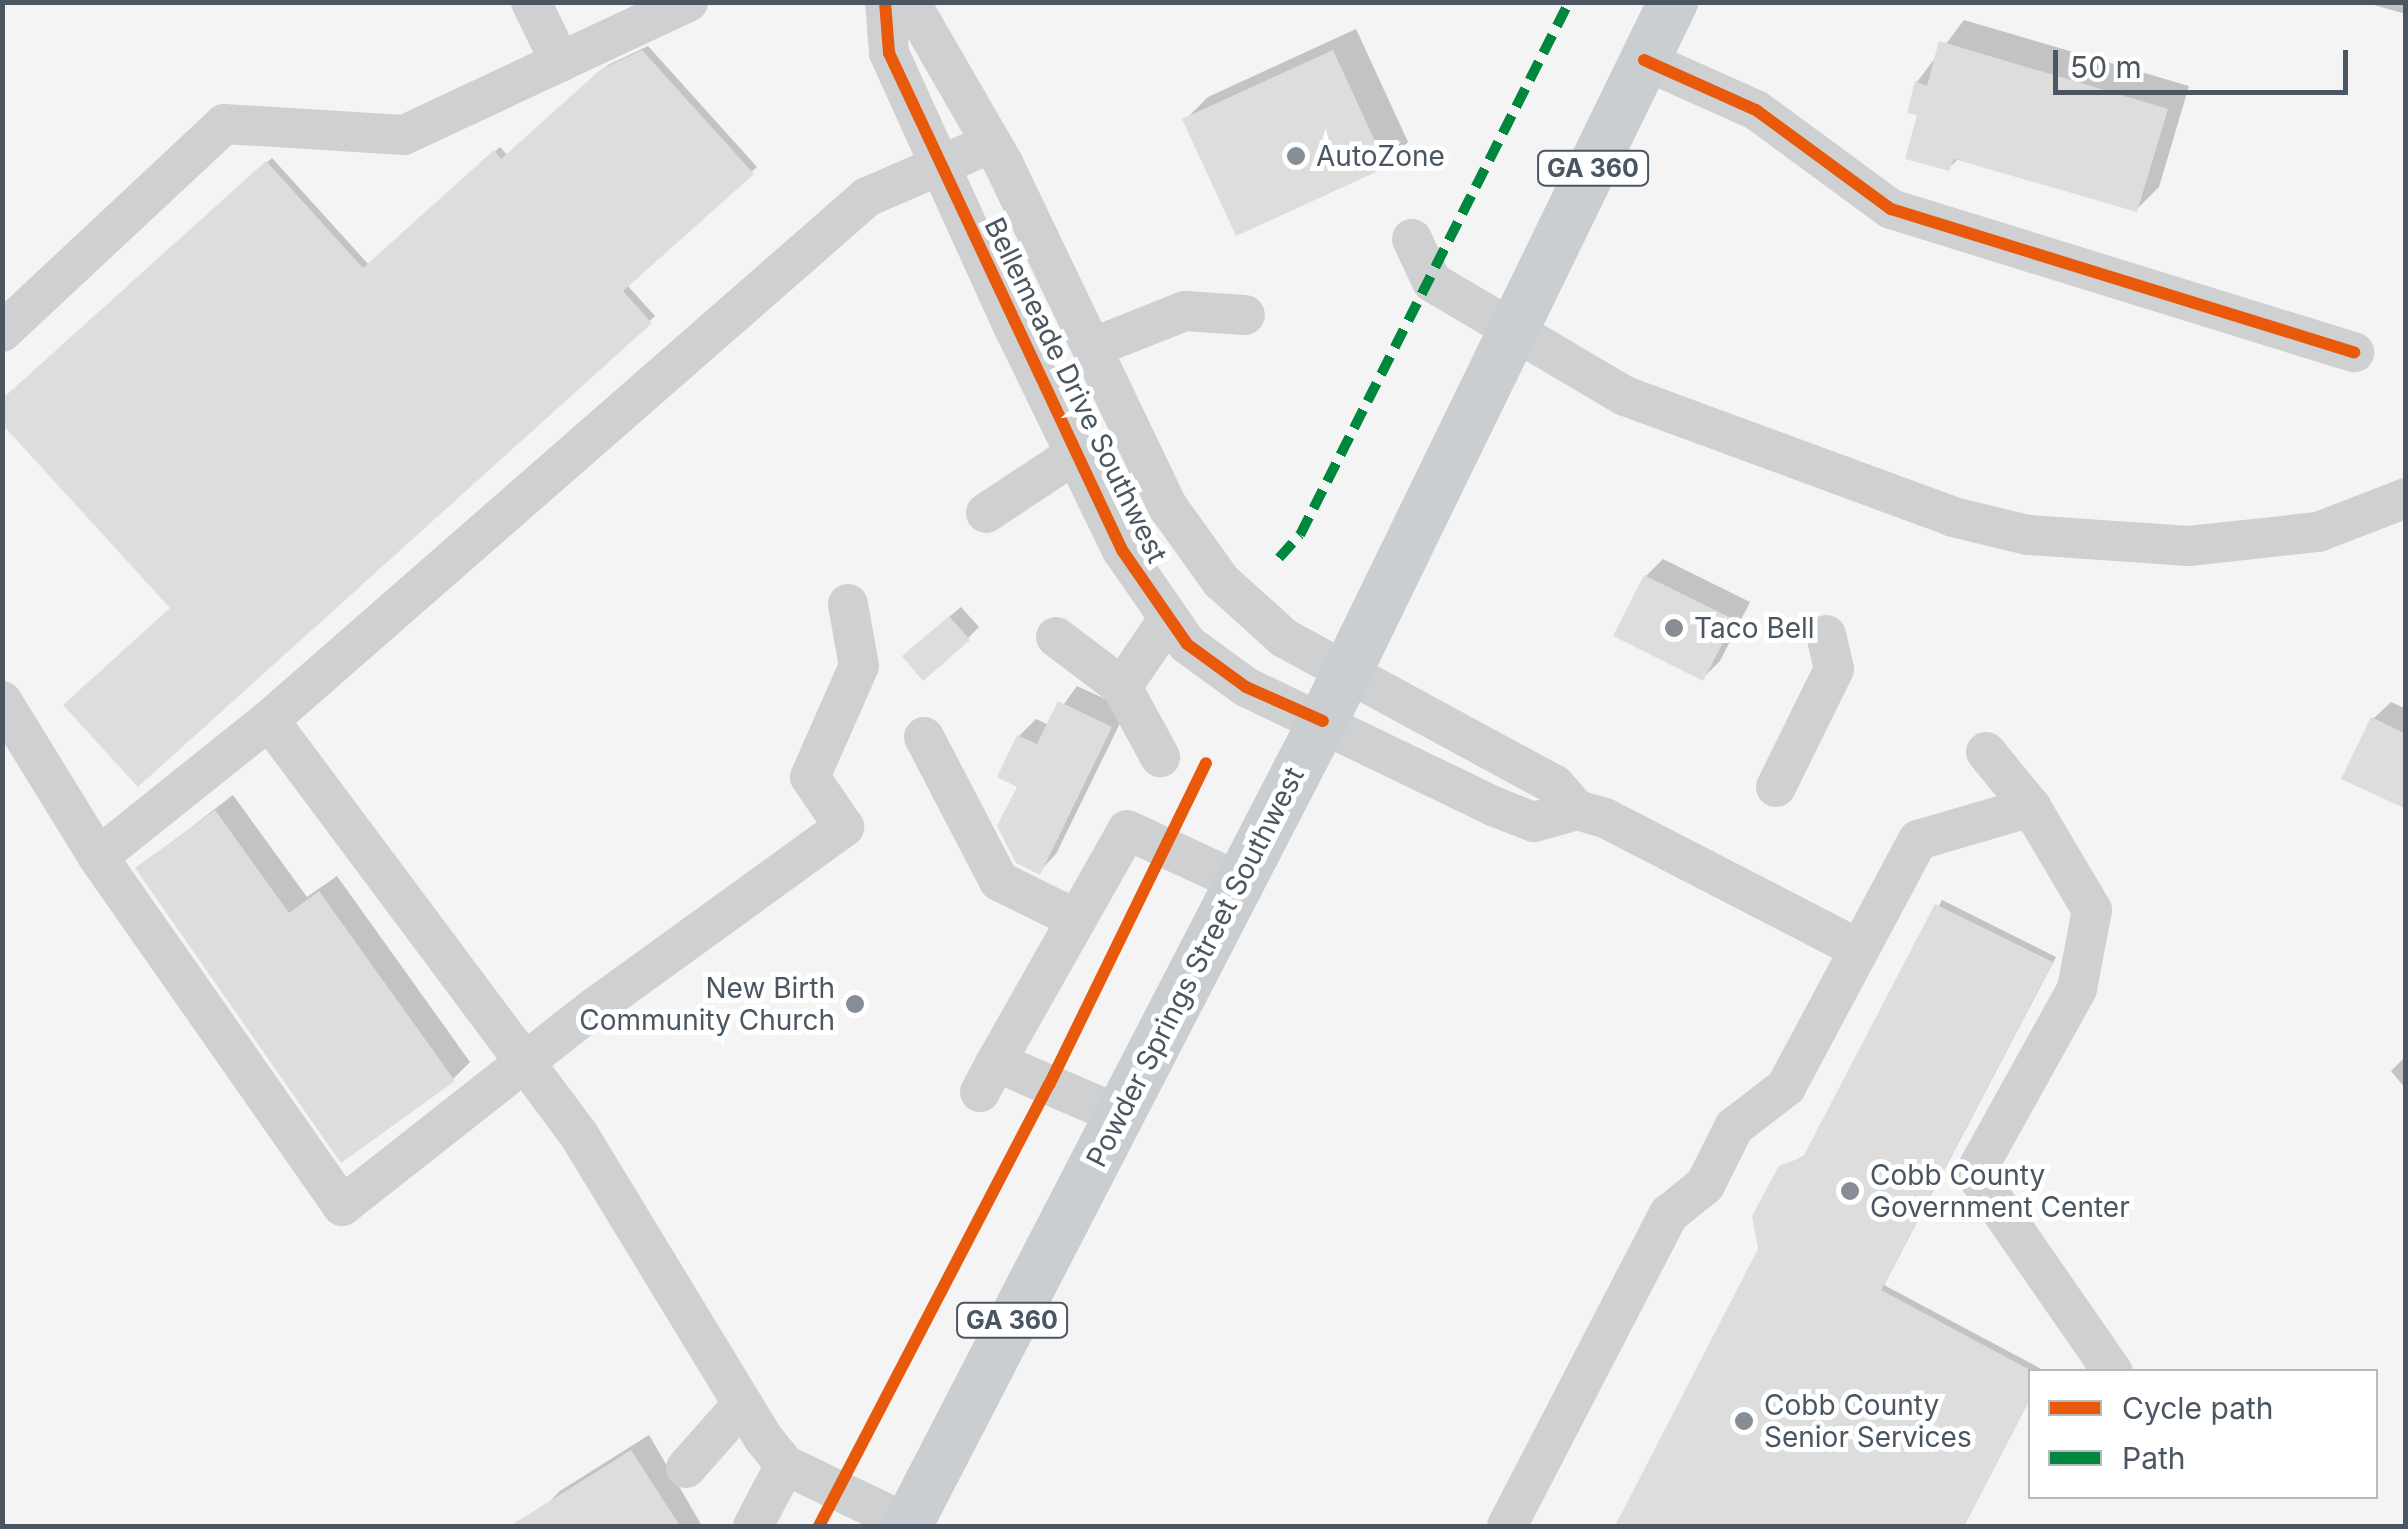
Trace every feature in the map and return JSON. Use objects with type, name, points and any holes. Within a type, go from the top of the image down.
[{"type":"main road","name":"GA 360","points":[[1515,334],[1673,2]]},
{"type":"main road","name":"Powder Springs Street Southwest","points":[[908,1525],[1236,881],[1324,721],[1515,334]]},
{"type":"street","points":[[531,2],[560,62]]},
{"type":"street","points":[[2,332],[224,124],[404,135],[688,2]]},
{"type":"street","name":"Bellemeade Drive Southwest","points":[[885,2],[889,53],[940,167],[1122,550],[1168,620],[1220,670],[1534,822],[1577,810],[1555,784],[1284,638],[1221,581],[1168,507],[1094,347],[992,144],[910,2]]},
{"type":"street","points":[[1644,60],[1756,110],[1891,209],[2354,352]]},
{"type":"street","points":[[98,856],[268,720],[867,196],[992,144]]},
{"type":"street","points":[[1412,239],[1432,282],[1625,396],[1726,438],[1954,517],[2028,534],[2104,544],[2256,543],[2351,522],[2406,498]]},
{"type":"street","points":[[1094,347],[1185,311],[1245,315]]},
{"type":"street","points":[[986,514],[1075,454]]},
{"type":"street","points":[[2,701],[98,856],[342,1206],[524,1062],[844,828],[810,776],[859,666],[848,604]]},
{"type":"street","points":[[1122,687],[1168,620]]},
{"type":"street","points":[[1776,788],[1834,669],[1826,635]]},
{"type":"street","points":[[1056,637],[1122,687],[1160,757]]},
{"type":"street","points":[[268,720],[580,1135],[740,1407],[785,1465],[908,1525]]},
{"type":"street","points":[[924,737],[1000,882],[1076,919]]},
{"type":"street","points":[[1986,752],[2031,807],[2092,910],[2077,988],[1975,1173],[2111,1369]]},
{"type":"street","points":[[1506,1526],[1669,1214],[1704,1185],[1734,1127],[1786,1088],[1918,840],[2031,807]]},
{"type":"street","points":[[1577,810],[1604,818],[1858,948]]},
{"type":"street","points":[[1118,1114],[988,1077],[1126,830],[1236,881]]},
{"type":"street","points":[[686,1468],[740,1407]]},
{"type":"street","points":[[753,1526],[785,1465]]},
{"type":"building","points":[[1939,41],[2168,109],[2137,212],[1954,159],[1949,171],[1905,159],[1917,115],[1907,113],[1915,81],[1927,86]]},
{"type":"building","points":[[642,50],[754,174],[623,291],[652,323],[138,787],[63,705],[170,608],[2,424],[2,399],[266,161],[363,268],[494,150],[501,159],[600,70]]},
{"type":"building","points":[[1333,50],[1387,167],[1236,236],[1182,119]]},
{"type":"building","name":"Taco Bell","points":[[1644,575],[1735,620],[1703,681],[1613,636]]},
{"type":"building","points":[[949,616],[970,640],[923,681],[902,656]]},
{"type":"building","points":[[1058,701],[1112,727],[1040,875],[1016,863],[997,826],[1017,787],[997,777],[1017,735],[1037,744]]},
{"type":"building","points":[[2371,717],[2406,734],[2406,809],[2341,779]]},
{"type":"building","points":[[215,810],[289,913],[319,891],[455,1081],[341,1163],[135,868]]},
{"type":"building","name":"Cobb County Government Center","points":[[1935,904],[2053,962],[1881,1290],[2028,1369],[2028,1403],[1964,1526],[1615,1526],[1758,1249],[1752,1216],[1779,1166],[1803,1157]]},
{"type":"building","points":[[631,1450],[680,1526],[510,1526]]},
{"type":"marked path","points":[[1279,558],[1300,535],[1569,2]]},
{"type":"cycle path","points":[[885,2],[889,53],[1122,550],[1187,644],[1246,687],[1323,721]]},
{"type":"cycle path","points":[[1644,60],[1756,110],[1891,209],[2354,352]]},
{"type":"cycle path","points":[[819,1526],[1049,1085],[1206,763]]},
{"type":"place","name":"AutoZone","points":[[1296,156]]},
{"type":"place","name":"Taco Bell","points":[[1674,628]]},
{"type":"place","name":"New Birth Community Church","points":[[855,1004]]},
{"type":"place","name":"Cobb County Government Center","points":[[1850,1191]]},
{"type":"place","name":"Cobb County Senior Services","points":[[1744,1421]]}]
